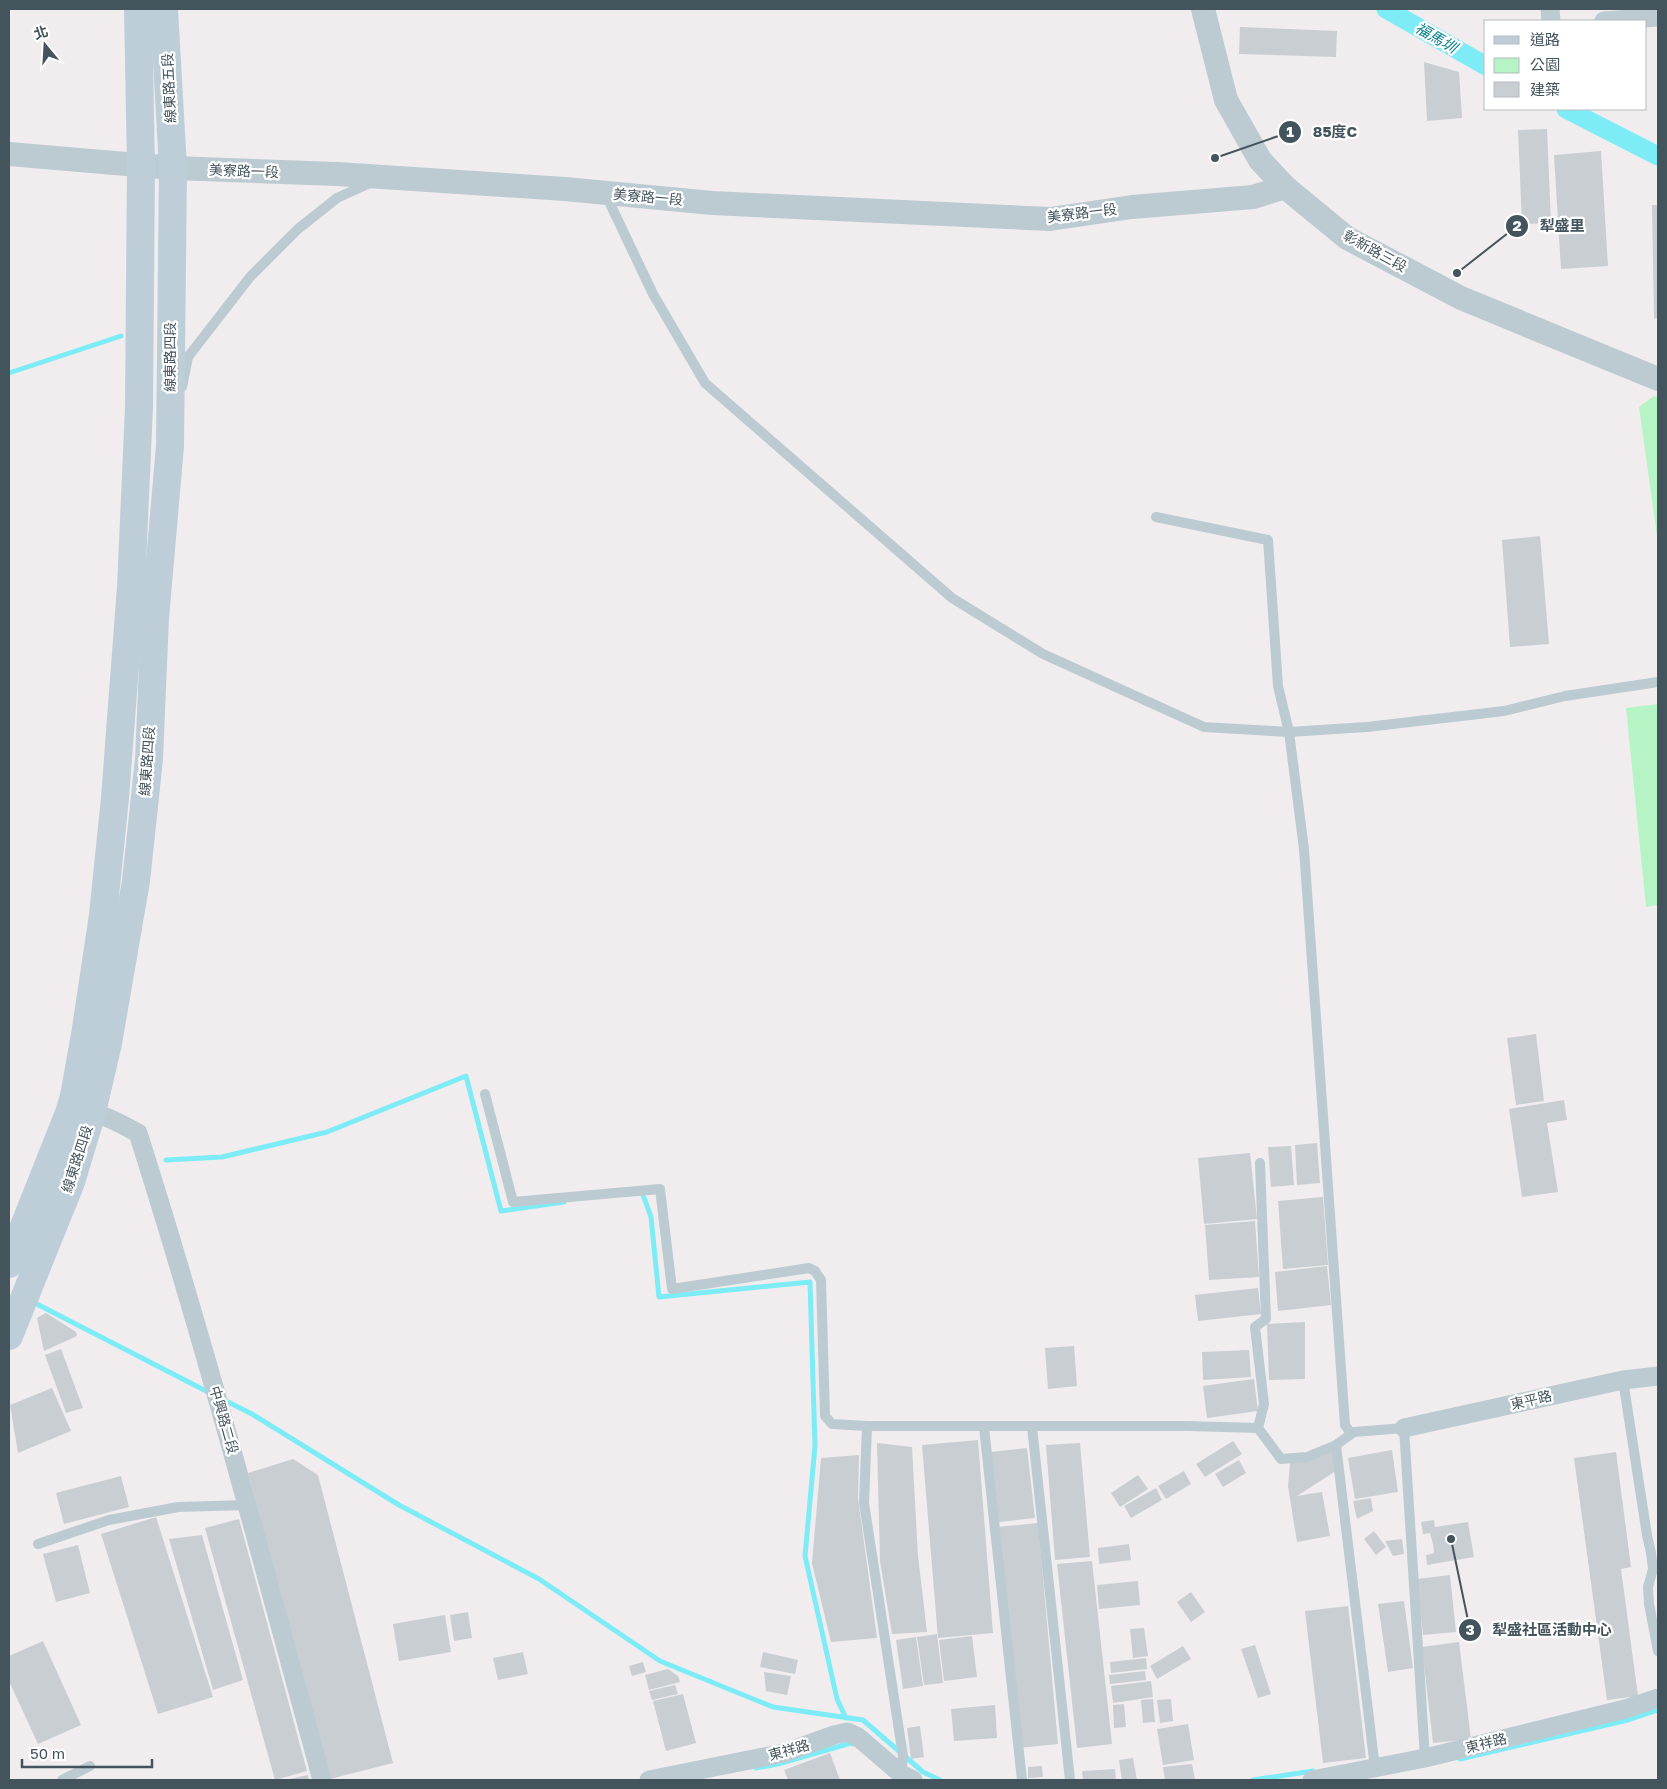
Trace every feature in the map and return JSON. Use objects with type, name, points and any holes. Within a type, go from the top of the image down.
[{"type":"main road","name":"線東路五段","points":[[138,9],[141,166]]},
{"type":"main road","name":"線東路五段","points":[[164,9],[173,168]]},
{"type":"main road","name":"線東路四段","points":[[9,1336],[71,1182],[81,1113],[74,1096],[103,915],[115,798],[130,596],[139,407],[141,166]]},
{"type":"main road","name":"線東路四段","points":[[9,1264],[81,1113],[108,1044],[136,881],[149,759],[155,618],[170,446],[173,168]]},
{"type":"street","name":"彰新路三段","points":[[1203,9],[1226,100],[1260,160],[1285,187],[1347,238],[1461,298],[1658,379]]},
{"type":"street","points":[[1618,20],[1658,17]]},
{"type":"street","name":"美寮路一段","points":[[9,154],[141,166],[399,178],[565,189],[712,203],[1050,219],[1132,207],[1252,197],[1285,187]]},
{"type":"street","name":"中興路二段","points":[[81,1113],[121,1124],[138,1133],[169,1230],[248,1505],[322,1780]]},
{"type":"street","name":"東平路","points":[[1404,1428],[1623,1380],[1658,1376]]},
{"type":"street","name":"東祥路","points":[[1312,1780],[1425,1758],[1625,1709],[1658,1698]]},
{"type":"street","name":"東祥路","points":[[649,1780],[784,1753],[847,1732],[858,1737],[907,1777]]},
{"type":"lane","points":[[170,446],[188,357],[250,278],[298,229],[337,198],[366,184],[399,178]]},
{"type":"lane","points":[[605,194],[657,302],[705,383],[952,598],[1043,654],[1204,727],[1289,732],[1367,727],[1504,711],[1565,696],[1658,682]]},
{"type":"lane","points":[[1156,517],[1268,540],[1278,686],[1289,732],[1304,849],[1345,1425],[1350,1432],[1404,1428],[1425,1758]]},
{"type":"lane","points":[[485,1094],[513,1202],[660,1189],[672,1289],[809,1268],[815,1272],[821,1280],[825,1416],[832,1424],[867,1426],[1187,1426],[1258,1428]]},
{"type":"lane","points":[[1258,1428],[1264,1404],[1255,1327],[1266,1319],[1260,1163]]},
{"type":"lane","points":[[1623,1380],[1646,1535],[1651,1553],[1652,1569],[1648,1587],[1649,1604],[1658,1651]]},
{"type":"lane","points":[[867,1426],[864,1503],[907,1777]]},
{"type":"lane","points":[[984,1427],[1022,1780]]},
{"type":"lane","points":[[1032,1427],[1070,1780]]},
{"type":"lane","points":[[1258,1428],[1281,1459],[1307,1457],[1336,1444],[1354,1432]]},
{"type":"lane","points":[[1336,1444],[1375,1768]]},
{"type":"lane","points":[[38,1544],[109,1520],[178,1507],[248,1505]]},
{"type":"lane","points":[[62,1780],[90,1766]]},
{"type":"green space","points":[[1654,396],[1658,397],[1658,543],[1639,407]]},
{"type":"green space","points":[[1658,704],[1658,905],[1646,907],[1626,708]]},
{"type":"building","points":[[1240,27],[1337,31],[1336,57],[1239,54]]},
{"type":"building","points":[[1424,62],[1459,72],[1462,118],[1427,121]]},
{"type":"building","points":[[1547,129],[1551,223],[1522,224],[1518,130]]},
{"type":"building","points":[[1601,151],[1608,266],[1561,269],[1554,155]]},
{"type":"building","points":[[1652,205],[1658,205],[1658,318],[1654,319]]},
{"type":"building","points":[[1540,536],[1549,644],[1510,647],[1502,540]]},
{"type":"building","points":[[1536,1034],[1544,1101],[1516,1105],[1507,1038]]},
{"type":"building","points":[[1564,1100],[1567,1120],[1547,1123],[1558,1192],[1522,1197],[1509,1109]]},
{"type":"building","points":[[1317,1143],[1320,1183],[1297,1185],[1295,1145]]},
{"type":"building","points":[[1291,1146],[1294,1185],[1271,1187],[1268,1147]]},
{"type":"building","points":[[1250,1153],[1257,1219],[1204,1224],[1198,1158]]},
{"type":"building","points":[[1323,1197],[1328,1265],[1283,1269],[1278,1201]]},
{"type":"building","points":[[1255,1221],[1259,1277],[1209,1280],[1205,1225]]},
{"type":"building","points":[[1327,1266],[1331,1305],[1278,1311],[1275,1272]]},
{"type":"building","points":[[1258,1288],[1261,1314],[1198,1321],[1195,1295]]},
{"type":"building","points":[[46,1313],[76,1332],[77,1336],[44,1351],[37,1318]]},
{"type":"building","points":[[1305,1322],[1305,1379],[1269,1380],[1267,1324]]},
{"type":"building","points":[[1074,1346],[1077,1386],[1048,1389],[1045,1348]]},
{"type":"building","points":[[61,1349],[83,1408],[66,1413],[45,1355]]},
{"type":"building","points":[[1249,1350],[1251,1377],[1203,1380],[1202,1352]]},
{"type":"building","points":[[1254,1379],[1258,1411],[1207,1418],[1203,1386]]},
{"type":"building","points":[[52,1388],[71,1431],[18,1453],[10,1405]]},
{"type":"building","points":[[978,1440],[993,1633],[938,1638],[922,1445]]},
{"type":"building","points":[[1233,1441],[1242,1454],[1205,1477],[1196,1464]]},
{"type":"building","points":[[877,1443],[912,1447],[918,1556],[927,1632],[892,1634],[880,1561]]},
{"type":"building","points":[[1080,1443],[1090,1557],[1055,1560],[1046,1445]]},
{"type":"building","points":[[1333,1446],[1339,1469],[1297,1496],[1322,1492],[1330,1536],[1297,1542],[1288,1486],[1290,1463]]},
{"type":"building","points":[[1027,1448],[1035,1518],[999,1522],[991,1452]]},
{"type":"building","points":[[1392,1450],[1398,1492],[1355,1499],[1348,1458]]},
{"type":"building","points":[[1616,1452],[1631,1567],[1621,1569],[1638,1696],[1607,1700],[1574,1458]]},
{"type":"building","points":[[859,1455],[858,1498],[877,1638],[831,1642],[812,1563],[821,1458]]},
{"type":"building","points":[[293,1459],[318,1475],[393,1763],[330,1779],[248,1473]]},
{"type":"building","points":[[1239,1460],[1246,1473],[1223,1487],[1215,1474]]},
{"type":"building","points":[[1184,1471],[1191,1484],[1166,1499],[1158,1486]]},
{"type":"building","points":[[1138,1475],[1148,1489],[1120,1507],[1111,1493]]},
{"type":"building","points":[[121,1476],[129,1507],[64,1524],[56,1493]]},
{"type":"building","points":[[1156,1488],[1162,1500],[1131,1518],[1124,1506]]},
{"type":"building","points":[[1371,1498],[1373,1511],[1357,1519],[1353,1501]]},
{"type":"building","points":[[156,1517],[213,1697],[158,1714],[101,1534]]},
{"type":"building","points":[[239,1519],[307,1771],[275,1780],[205,1528]]},
{"type":"building","points":[[1434,1520],[1435,1527],[1468,1522],[1474,1557],[1427,1565],[1426,1555],[1434,1553],[1433,1544],[1430,1533],[1423,1534],[1421,1522]]},
{"type":"building","points":[[1038,1523],[1058,1744],[1018,1748],[998,1527]]},
{"type":"building","points":[[1374,1531],[1386,1547],[1376,1555],[1364,1539]]},
{"type":"building","points":[[202,1535],[243,1680],[213,1690],[169,1539]]},
{"type":"building","points":[[1402,1539],[1404,1554],[1393,1556],[1385,1541]]},
{"type":"building","points":[[1129,1544],[1131,1560],[1099,1564],[1098,1548]]},
{"type":"building","points":[[78,1545],[90,1593],[56,1602],[43,1554]]},
{"type":"building","points":[[1092,1561],[1112,1744],[1077,1748],[1057,1564]]},
{"type":"building","points":[[1450,1575],[1456,1632],[1423,1635],[1417,1579]]},
{"type":"building","points":[[1138,1581],[1140,1605],[1099,1609],[1097,1585]]},
{"type":"building","points":[[1191,1592],[1205,1612],[1191,1622],[1177,1602]]},
{"type":"building","points":[[1404,1601],[1413,1668],[1388,1672],[1378,1604]]},
{"type":"building","points":[[1348,1606],[1366,1758],[1323,1763],[1305,1611]]},
{"type":"building","points":[[468,1612],[472,1638],[454,1641],[450,1615]]},
{"type":"building","points":[[445,1615],[451,1652],[399,1661],[393,1624]]},
{"type":"building","points":[[1144,1628],[1148,1656],[1133,1658],[1130,1629]]},
{"type":"building","points":[[937,1634],[943,1683],[924,1685],[917,1637]]},
{"type":"building","points":[[972,1636],[977,1677],[944,1681],[939,1640]]},
{"type":"building","points":[[916,1637],[923,1686],[903,1689],[896,1640]]},
{"type":"building","points":[[43,1641],[81,1725],[38,1744],[9,1681],[9,1656]]},
{"type":"building","points":[[1459,1642],[1471,1739],[1433,1743],[1422,1647]]},
{"type":"building","points":[[1255,1645],[1271,1694],[1258,1698],[1241,1649]]},
{"type":"building","points":[[1183,1646],[1191,1659],[1157,1679],[1150,1666]]},
{"type":"building","points":[[523,1652],[528,1674],[498,1680],[493,1658]]},
{"type":"building","points":[[763,1652],[798,1660],[795,1674],[760,1667]]},
{"type":"building","points":[[1146,1658],[1147,1669],[1111,1673],[1110,1662]]},
{"type":"building","points":[[643,1662],[646,1672],[632,1676],[629,1666]]},
{"type":"building","points":[[668,1669],[678,1676],[680,1682],[649,1690],[645,1675]]},
{"type":"building","points":[[1145,1671],[1146,1680],[1110,1684],[1109,1675]]},
{"type":"building","points":[[764,1672],[791,1676],[787,1695],[766,1691]]},
{"type":"building","points":[[1151,1681],[1153,1697],[1113,1703],[1111,1686]]},
{"type":"building","points":[[675,1685],[678,1694],[652,1700],[649,1691]]},
{"type":"building","points":[[683,1694],[696,1743],[666,1751],[653,1701]]},
{"type":"building","points":[[1153,1699],[1155,1722],[1143,1723],[1141,1700]]},
{"type":"building","points":[[1171,1699],[1173,1721],[1160,1723],[1157,1700]]},
{"type":"building","points":[[1124,1704],[1126,1727],[1114,1728],[1113,1705]]},
{"type":"building","points":[[995,1705],[997,1738],[954,1741],[951,1709]]},
{"type":"building","points":[[1188,1724],[1194,1760],[1163,1765],[1157,1729]]},
{"type":"building","points":[[920,1726],[924,1757],[911,1759],[907,1728]]},
{"type":"building","points":[[830,1753],[840,1780],[788,1780],[784,1770]]},
{"type":"building","points":[[1133,1758],[1137,1780],[1122,1780],[1119,1760]]},
{"type":"building","points":[[1192,1764],[1195,1780],[1165,1780],[1163,1767]]},
{"type":"building","points":[[1042,1766],[1043,1777],[1028,1778],[1028,1767]]},
{"type":"building","points":[[1115,1769],[1116,1780],[1083,1780],[1082,1771]]},
{"type":"building","points":[[308,1775],[309,1780],[289,1779]]},
{"type":"waterway","name":"福馬圳","points":[[1386,9],[1484,65]]},
{"type":"waterway","name":"福馬圳","points":[[1568,110],[1658,156]]},
{"type":"waterway","points":[[9,373],[121,336]]},
{"type":"waterway","points":[[166,1160],[222,1157],[327,1132],[466,1076],[501,1211],[564,1202]]},
{"type":"waterway","points":[[639,1192],[642,1192],[651,1217],[659,1297],[810,1282],[815,1446],[805,1556],[837,1699],[846,1718]]},
{"type":"waterway","points":[[31,1301],[210,1393]]},
{"type":"waterway","points":[[222,1399],[252,1414],[399,1505],[539,1579],[660,1661],[773,1707],[863,1720],[923,1772],[940,1780]]},
{"type":"waterway","points":[[1460,1759],[1628,1720],[1658,1710]]},
{"type":"waterway","points":[[756,1768],[853,1744]]},
{"type":"waterway","points":[[1253,1780],[1313,1771]]},
{"type":"place","name":"85度C","points":[[1215,158]]},
{"type":"place","name":"犁盛里","points":[[1457,273]]},
{"type":"place","name":"犁盛社區活動中心","points":[[1451,1539]]}]
